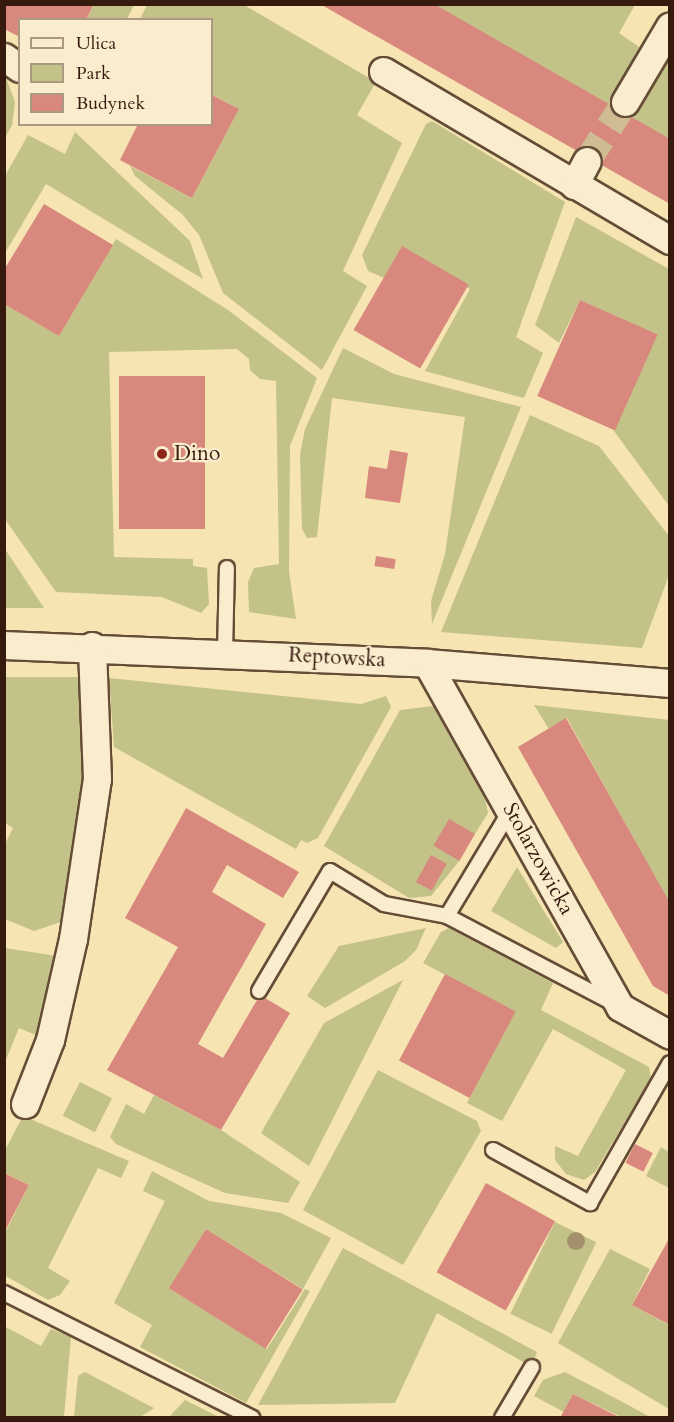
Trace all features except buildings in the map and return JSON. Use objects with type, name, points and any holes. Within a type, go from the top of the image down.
[{"type":"street","points":[[625,102],[669,26]]},
{"type":"street","points":[[4,57],[18,67]]},
{"type":"street","points":[[383,71],[669,240]]},
{"type":"street","points":[[574,185],[587,160]]},
{"type":"street","name":"Reptowska","points":[[4,645],[92,646],[427,663],[669,684]]},
{"type":"street","points":[[25,1104],[50,1040],[74,939],[97,779],[92,646]]},
{"type":"street","name":"Stolarzowicka","points":[[427,663],[620,1007]]},
{"type":"street","points":[[620,1007],[669,1035]]},
{"type":"lane","points":[[225,653],[227,568]]},
{"type":"lane","points":[[447,916],[510,811]]},
{"type":"lane","points":[[258,991],[330,871],[384,904],[447,916],[620,1007]]},
{"type":"lane","points":[[493,1150],[590,1203],[669,1063]]},
{"type":"lane","points":[[4,1293],[252,1418]]},
{"type":"lane","points":[[502,1418],[532,1367]]},
{"type":"green space","points":[[94,5],[134,5],[128,18],[87,18]]},
{"type":"green space","points":[[147,5],[244,5],[376,82],[357,115],[402,143],[343,271],[367,286],[322,370],[223,293],[199,235],[183,215],[135,176],[130,166],[192,198],[239,109],[213,96],[213,18],[140,18]]},
{"type":"green space","points":[[434,5],[635,5],[619,33],[642,49],[610,105]]},
{"type":"green space","points":[[669,55],[669,140],[630,117]]},
{"type":"green space","points":[[5,75],[15,102],[12,125],[5,138]]},
{"type":"green space","points":[[432,121],[565,202],[516,337],[543,353],[524,398],[425,371],[470,289],[401,248],[384,278],[368,271],[362,255],[426,124]]},
{"type":"green space","points":[[75,132],[190,241],[203,279],[46,184],[5,253],[5,176],[28,135],[65,154]]},
{"type":"green space","points":[[576,217],[669,269],[669,506],[614,431],[657,335],[580,300],[559,343],[535,325]]},
{"type":"green space","points":[[116,239],[228,310],[317,378],[290,446],[289,572],[296,619],[249,612],[248,582],[254,568],[279,564],[276,381],[260,379],[250,370],[249,359],[237,349],[109,352],[114,557],[193,559],[193,566],[207,568],[209,604],[201,613],[162,597],[56,592],[5,519],[4,304],[59,336]]},
{"type":"green space","points":[[343,348],[394,374],[521,407],[432,624],[431,601],[445,554],[465,417],[332,398],[317,537],[307,538],[302,529],[300,455],[305,429]]},
{"type":"green space","points":[[530,415],[599,446],[669,536],[669,575],[642,648],[441,632]]},
{"type":"green space","points":[[5,549],[44,608],[5,608]]},
{"type":"green space","points":[[5,677],[82,677],[88,795],[64,921],[34,931],[5,919],[5,844],[13,828],[5,823]]},
{"type":"green space","points":[[109,678],[361,704],[386,696],[391,707],[318,838],[307,843],[301,840],[296,849],[114,747]]},
{"type":"green space","points":[[534,705],[669,720],[669,903],[567,718],[549,729]]},
{"type":"green space","points":[[433,706],[485,798],[488,813],[475,834],[434,846],[460,860],[431,896],[409,898],[324,846],[400,710]]},
{"type":"green space","points":[[517,867],[563,942],[556,948],[491,911]]},
{"type":"green space","points":[[426,928],[416,950],[405,961],[325,1008],[307,996],[339,946]]},
{"type":"green space","points":[[449,928],[553,983],[541,1010],[649,1067],[651,1078],[595,1172],[584,1180],[566,1174],[555,1160],[555,1146],[578,1156],[626,1070],[553,1029],[502,1121],[467,1103],[515,1012],[423,963],[441,932]]},
{"type":"green space","points":[[5,948],[57,956],[38,1036],[19,1028],[5,1062]]},
{"type":"green space","points":[[403,980],[309,1166],[261,1133],[324,1023]]},
{"type":"green space","points":[[378,1070],[477,1121],[481,1131],[403,1265],[303,1210]]},
{"type":"green space","points":[[80,1082],[112,1098],[95,1132],[63,1116]]},
{"type":"green space","points":[[154,1095],[221,1130],[300,1182],[288,1203],[225,1193],[116,1144],[110,1137],[126,1104],[144,1114]]},
{"type":"green space","points":[[23,1116],[129,1161],[121,1178],[98,1168],[48,1268],[70,1281],[60,1295],[48,1300],[4,1275],[5,1233],[29,1185],[5,1173],[5,1150]]},
{"type":"green space","points":[[661,1147],[669,1152],[669,1188],[646,1176]]},
{"type":"green space","points":[[152,1171],[209,1201],[281,1213],[331,1238],[303,1289],[206,1229],[170,1289],[267,1349],[305,1289],[310,1291],[246,1403],[140,1347],[152,1325],[114,1303],[165,1201],[143,1191]]},
{"type":"green space","points":[[555,1222],[596,1242],[552,1334],[510,1314]]},
{"type":"green space","points":[[343,1248],[537,1352],[532,1367],[437,1313],[395,1403],[258,1405]]},
{"type":"green space","points":[[610,1249],[650,1269],[632,1305],[669,1325],[669,1409],[558,1343]]},
{"type":"green space","points":[[4,1326],[41,1346],[51,1329],[71,1337],[64,1417],[5,1417]]},
{"type":"green space","points":[[85,1372],[154,1408],[140,1417],[74,1417],[78,1376]]},
{"type":"green space","points":[[565,1372],[650,1417],[621,1417],[573,1394],[564,1412],[534,1396],[543,1380]]},
{"type":"green space","points":[[185,1400],[219,1417],[169,1417]]},
{"type":"tunnel","points":[[587,161],[625,102]]},
{"type":"place","name":"Dino","points":[[162,454]]}]
